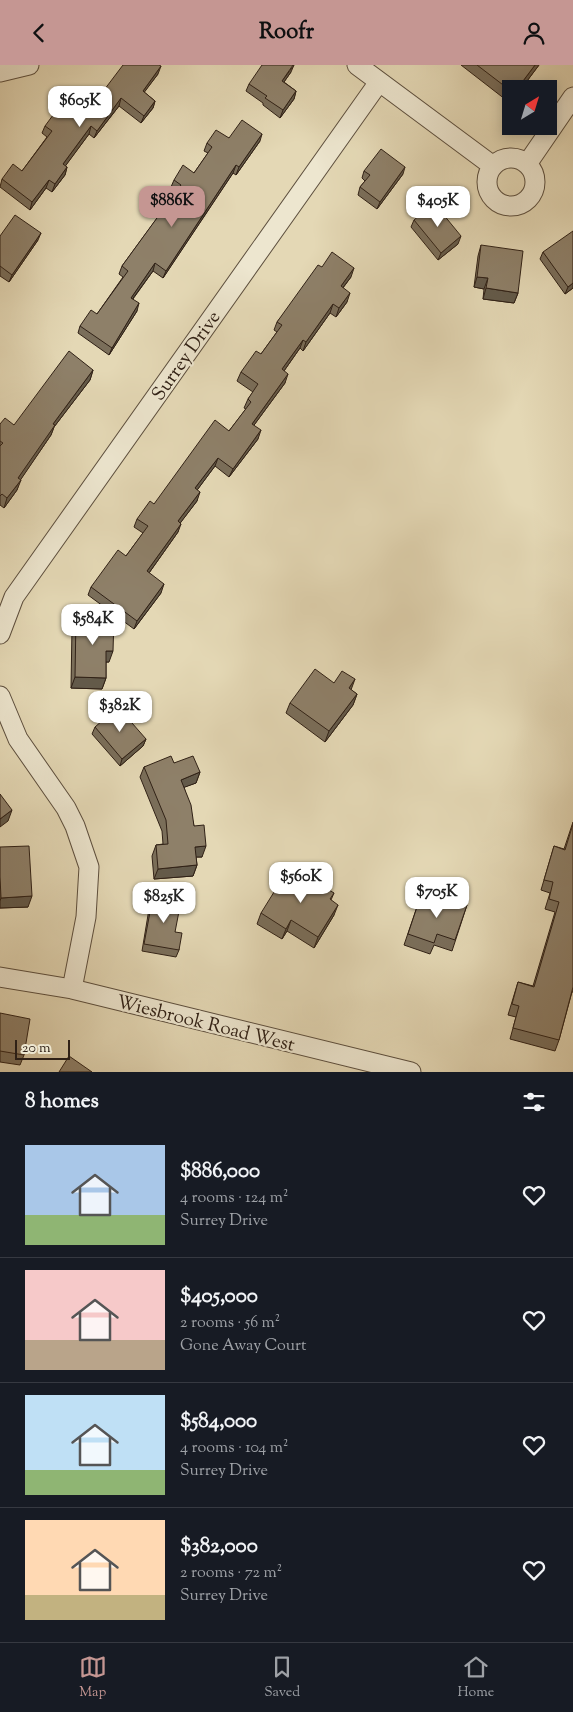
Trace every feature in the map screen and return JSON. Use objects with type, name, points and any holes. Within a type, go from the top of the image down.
[{"type":"street","points":[[0,72],[29,65]]},
{"type":"street","points":[[357,65],[493,166]]},
{"type":"street","name":"Surrey Drive","points":[[0,634],[8,607],[19,589],[379,82]]},
{"type":"street","points":[[527,164],[573,97]]},
{"type":"street","points":[[509,158],[518,159],[527,164],[535,181],[534,190],[529,198],[521,204],[512,206],[503,205],[495,200],[489,192],[488,174],[493,166],[500,160],[509,158]]},
{"type":"street","points":[[0,696],[18,739],[66,808],[75,826],[89,867],[86,917],[72,989]]},
{"type":"street","name":"Wiesbrook Road West","points":[[0,977],[72,989],[411,1072]]},
{"type":"building","points":[[123,65],[161,66],[143,91],[155,101],[144,116],[121,98],[97,131],[91,126],[63,164],[67,167],[55,184],[49,180],[32,202],[2,179],[13,164],[22,171],[52,131],[45,126],[56,111],[65,117],[83,93],[95,102]]},
{"type":"building","points":[[262,65],[293,65],[282,81],[296,91],[283,110],[249,84]]},
{"type":"building","points":[[477,65],[535,65],[524,80],[502,80],[502,84]]},
{"type":"building","points":[[242,120],[262,134],[239,167],[236,165],[166,271],[155,263],[131,298],[139,303],[112,348],[80,326],[91,310],[97,314],[128,271],[122,266],[181,185],[174,180],[183,165],[194,173],[212,147],[207,143],[216,130],[229,138]]},
{"type":"building","points":[[381,149],[405,167],[380,202],[360,187],[370,175],[364,171]]},
{"type":"building","points":[[434,203],[461,236],[441,253],[414,220]]},
{"type":"building","points":[[15,215],[41,233],[12,275],[0,266],[0,236]]},
{"type":"building","points":[[573,231],[573,283],[568,287],[543,252]]},
{"type":"building","points":[[481,245],[523,251],[518,293],[486,288],[488,278],[477,277]]},
{"type":"building","points":[[332,252],[354,268],[341,286],[350,293],[339,308],[333,304],[306,342],[303,340],[282,369],[288,374],[252,424],[261,430],[233,469],[218,458],[195,488],[200,492],[178,521],[181,524],[147,571],[164,584],[137,621],[91,587],[118,550],[126,556],[148,526],[137,519],[150,501],[154,504],[215,420],[229,431],[251,402],[248,399],[258,384],[241,372],[256,351],[261,354],[282,325],[277,322],[318,265],[322,267]]},
{"type":"building","points":[[69,351],[93,370],[53,424],[55,425],[18,478],[21,480],[7,498],[2,494],[0,496],[0,446],[3,443],[0,441],[0,424],[5,418],[14,425]]},
{"type":"building","points":[[76,617],[114,617],[113,651],[106,651],[106,678],[75,677]]},
{"type":"building","points":[[315,669],[334,683],[342,671],[355,679],[349,688],[357,694],[329,731],[290,703]]},
{"type":"building","points":[[118,707],[146,739],[122,759],[95,727]]},
{"type":"building","points":[[171,756],[174,763],[193,756],[200,772],[181,780],[191,805],[194,826],[204,825],[206,846],[195,847],[197,865],[158,869],[156,845],[168,844],[166,820],[144,767]]},
{"type":"building","points":[[0,794],[12,810],[0,819]]},
{"type":"building","points":[[573,824],[573,987],[559,1040],[513,1028],[519,1006],[512,1004],[518,982],[534,987],[559,902],[549,899],[553,882],[544,880],[554,846],[565,850]]},
{"type":"building","points":[[29,846],[32,896],[1,898],[0,847]]},
{"type":"building","points":[[297,870],[334,893],[330,899],[338,905],[318,937],[291,920],[286,929],[261,913],[279,884],[286,888]]},
{"type":"building","points":[[438,895],[467,905],[455,940],[437,934],[434,943],[408,934],[420,898],[435,903]]},
{"type":"building","points":[[153,896],[181,901],[175,932],[182,933],[179,950],[144,944]]},
{"type":"building","points":[[0,1013],[30,1019],[24,1055],[0,1051]]},
{"type":"building","points":[[69,1056],[92,1072],[59,1072]]}]
